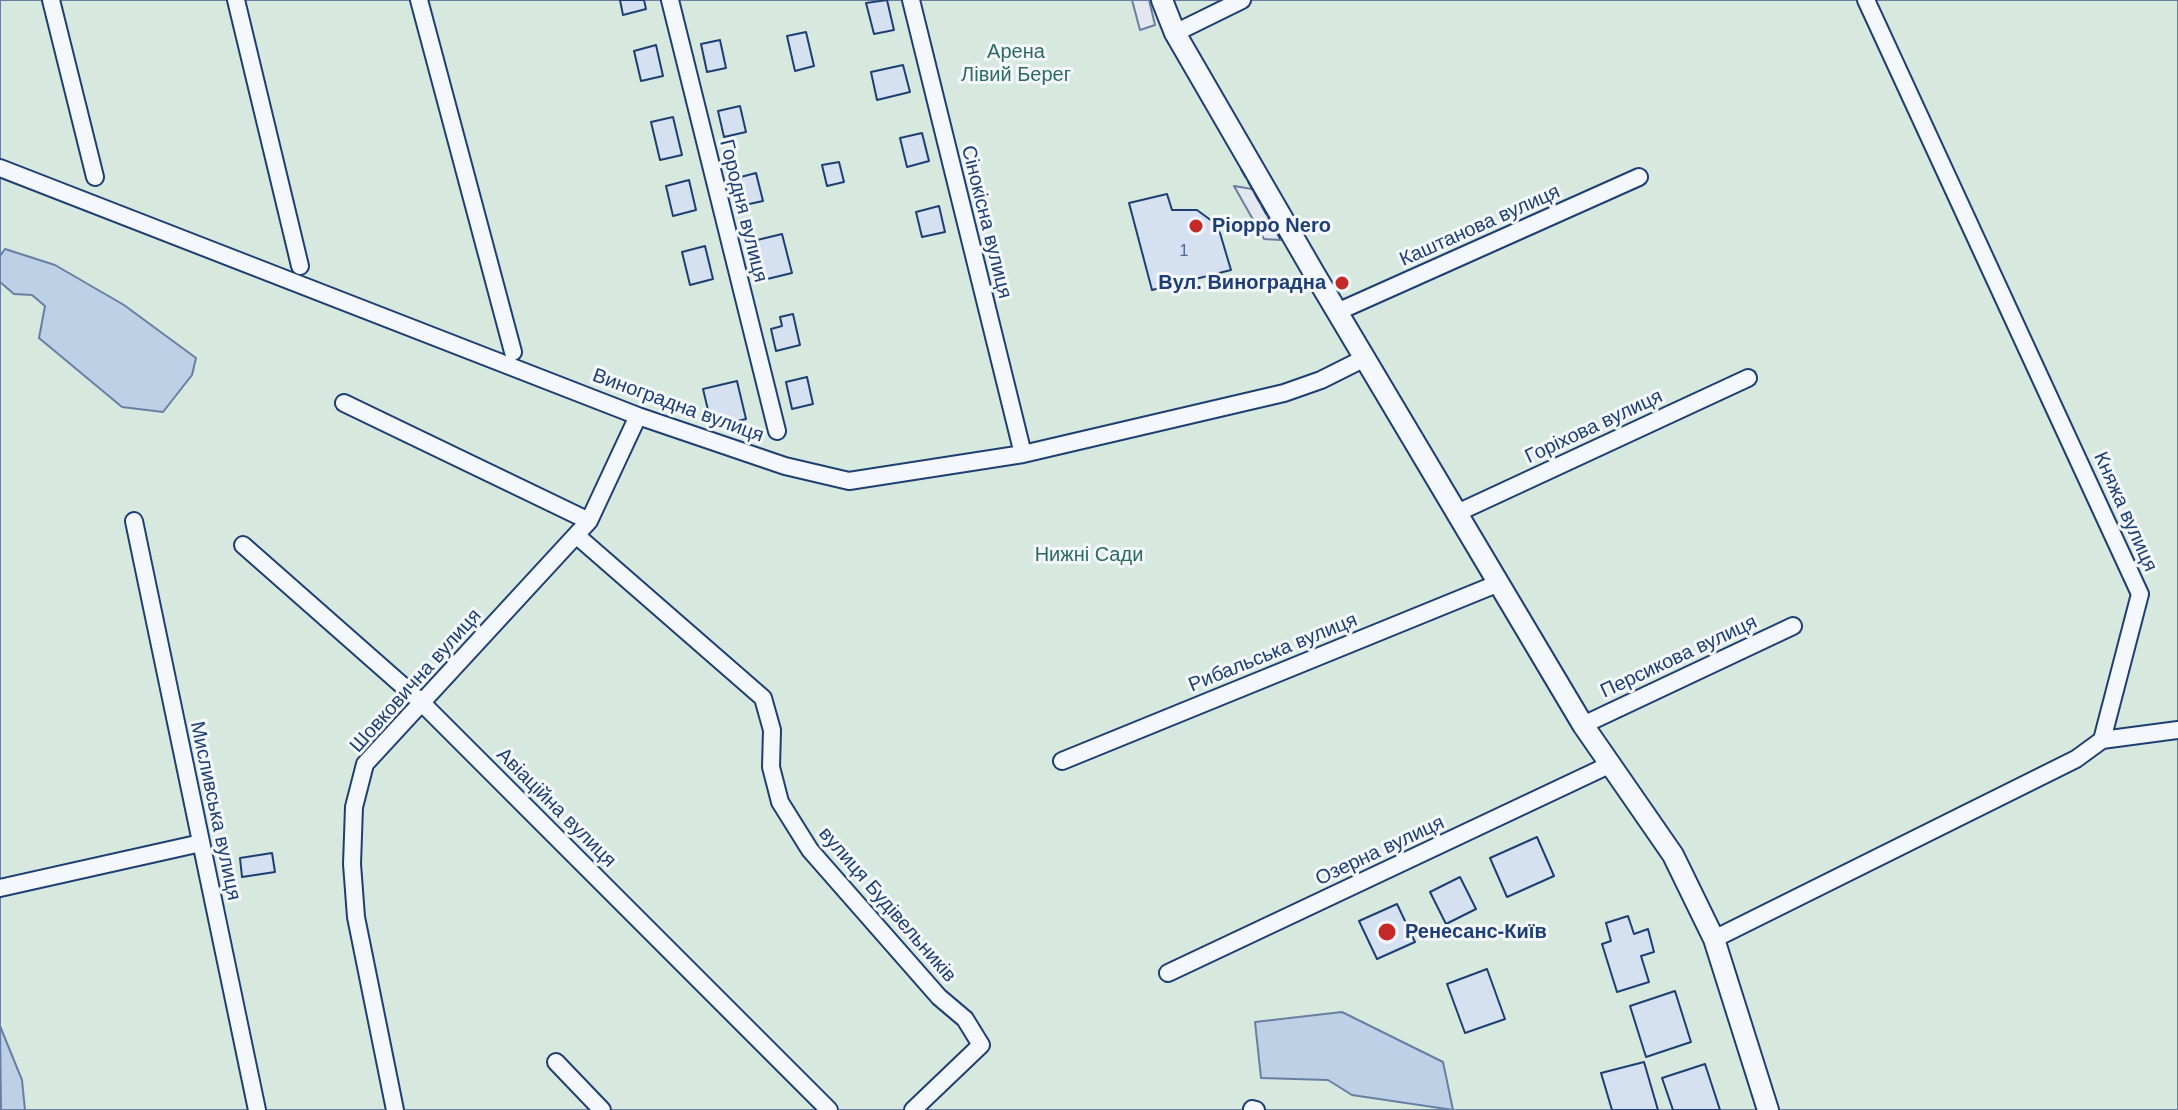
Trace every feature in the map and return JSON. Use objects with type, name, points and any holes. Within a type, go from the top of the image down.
[{"type":"street","points":[[51,0],[95,177]]},
{"type":"street","points":[[236,0],[300,266]]},
{"type":"street","points":[[419,0],[513,352]]},
{"type":"street","name":"Городня вулиця","points":[[670,0],[777,431]]},
{"type":"street","name":"Сінокісна вулиця","points":[[911,0],[1023,454]]},
{"type":"street","points":[[1162,0],[1175,33],[1337,312],[1583,725],[1673,855],[1714,939],[1768,1110]]},
{"type":"street","points":[[1175,33],[1242,0]]},
{"type":"street","name":"Княжа вулиця","points":[[1866,0],[2140,594],[2102,740]]},
{"type":"street","name":"Виноградна вулиця","points":[[0,168],[638,416],[785,466],[849,481],[1023,454],[1284,393],[1321,380],[1365,358]]},
{"type":"street","name":"Каштанова вулиця","points":[[1337,312],[1639,177]]},
{"type":"street","name":"Горіхова вулиця","points":[[1457,513],[1748,378]]},
{"type":"street","points":[[344,403],[589,521]]},
{"type":"street","name":"Шовковична вулиця","points":[[395,1110],[356,917],[352,864],[354,807],[365,764],[589,521],[638,416]]},
{"type":"street","name":"Мисливська вулиця","points":[[134,521],[257,1110]]},
{"type":"street","name":"вулиця Будівельників","points":[[576,535],[763,698],[772,730],[771,767],[780,802],[810,850],[939,997],[965,1019],[981,1045],[913,1110]]},
{"type":"street","name":"Авіаційна вулиця","points":[[243,545],[420,701],[829,1110]]},
{"type":"street","name":"Рибальська вулиця","points":[[1062,761],[1499,583]]},
{"type":"street","name":"Персикова вулиця","points":[[1583,725],[1793,626]]},
{"type":"street","points":[[1714,939],[2076,759],[2102,740],[2178,730]]},
{"type":"street","name":"Озерна вулиця","points":[[1168,973],[1609,765]]},
{"type":"street","points":[[0,888],[201,843]]},
{"type":"street","points":[[556,1062],[602,1110]]},
{"type":"green space","name":"Нижні Сади","points":[[0,0],[2178,0],[2178,1110],[0,1110]]},
{"type":"shaded area","points":[[1132,0],[1149,0],[1155,25],[1140,30]]},
{"type":"shaded area","points":[[1234,186],[1252,189],[1281,240],[1264,239]]},
{"type":"water","points":[[5,249],[55,265],[124,305],[196,358],[192,375],[163,412],[122,407],[39,338],[45,306],[32,295],[14,294],[0,282],[0,256]]},
{"type":"water","points":[[1342,1012],[1443,1062],[1453,1110],[1352,1095],[1328,1080],[1261,1078],[1255,1022]]},
{"type":"water","points":[[0,1026],[22,1080],[25,1110],[1,1110]]},
{"type":"building","points":[[620,0],[644,0],[646,9],[623,15]]},
{"type":"building","points":[[887,0],[894,30],[874,34],[866,3]]},
{"type":"building","points":[[806,32],[814,66],[795,71],[787,36]]},
{"type":"building","points":[[720,40],[726,68],[707,72],[701,44]]},
{"type":"building","points":[[656,45],[663,76],[641,81],[634,51]]},
{"type":"building","points":[[903,65],[910,92],[877,100],[871,72]]},
{"type":"building","points":[[740,106],[746,132],[724,137],[718,111]]},
{"type":"building","points":[[673,117],[682,155],[660,160],[651,122]]},
{"type":"building","points":[[922,133],[929,161],[907,167],[900,138]]},
{"type":"building","points":[[839,162],[844,182],[827,186],[822,165]]},
{"type":"building","points":[[756,173],[763,201],[740,206],[733,179]]},
{"type":"building","points":[[689,180],[696,210],[673,216],[666,186]]},
{"type":"building","points":[[1167,194],[1172,210],[1197,210],[1212,221],[1220,233],[1231,270],[1152,290],[1129,203]]},
{"type":"building","points":[[939,206],[945,232],[922,237],[916,212]]},
{"type":"building","points":[[782,234],[792,273],[759,281],[749,242]]},
{"type":"building","points":[[705,246],[713,279],[690,285],[682,252]]},
{"type":"building","points":[[793,314],[800,345],[776,351],[771,329],[782,326],[780,317]]},
{"type":"building","points":[[807,377],[813,404],[792,409],[786,382]]},
{"type":"building","points":[[737,381],[746,419],[712,427],[703,389]]},
{"type":"building","points":[[1537,837],[1554,876],[1507,897],[1490,858]]},
{"type":"building","points":[[272,853],[275,872],[242,877],[240,858]]},
{"type":"building","points":[[1460,877],[1476,909],[1446,924],[1430,892]]},
{"type":"building","name":"Ренесанс-Київ","points":[[1397,904],[1415,942],[1377,959],[1359,921]]},
{"type":"building","points":[[1628,916],[1634,934],[1648,929],[1654,952],[1641,956],[1649,982],[1617,992],[1602,944],[1611,941],[1606,923]]},
{"type":"building","points":[[1487,969],[1505,1019],[1465,1033],[1447,984]]},
{"type":"building","points":[[1675,991],[1691,1042],[1646,1057],[1630,1006]]},
{"type":"building","points":[[1644,1062],[1658,1110],[1612,1110],[1601,1073]]},
{"type":"building","points":[[1705,1064],[1720,1110],[1673,1110],[1662,1078]]},
{"type":"fence","points":[[1241,169],[1281,240]]},
{"type":"place","name":"Pioppo Nero","points":[[1196,226]]},
{"type":"place","name":"Вул. Виноградна","points":[[1342,283]]},
{"type":"place","name":"Ренесанс-Київ","points":[[1387,932]]},
{"type":"park label","name":"Арена Лівий Берег","points":[[1016,64]]}]
